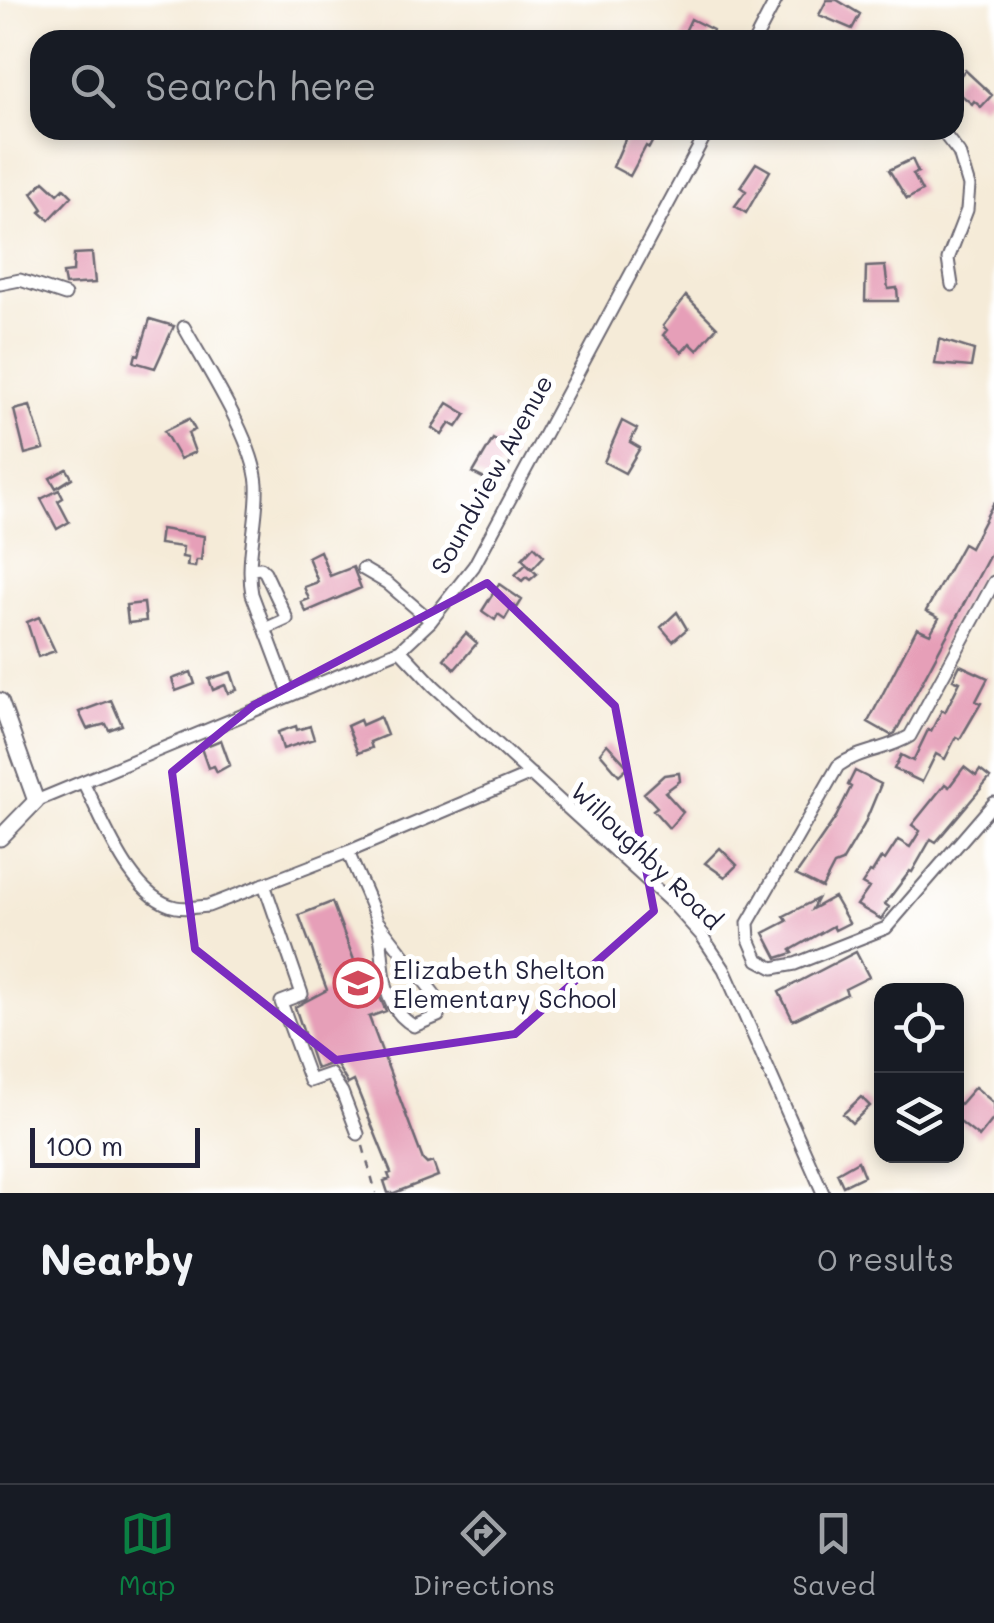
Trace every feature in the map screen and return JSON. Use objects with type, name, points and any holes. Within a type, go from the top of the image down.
[{"type":"main road","points":[[0,701],[36,801]]},
{"type":"main road","name":"Soundview Avenue","points":[[0,838],[36,801]]},
{"type":"street","points":[[761,30],[776,0]]},
{"type":"street","name":"Soundview Avenue","points":[[36,801],[400,650],[431,621],[474,566],[703,140]]},
{"type":"street","points":[[949,140],[959,153],[969,186],[967,210],[948,259],[952,286]]},
{"type":"street","points":[[0,284],[20,280],[64,295]]},
{"type":"street","points":[[184,327],[254,466],[257,486],[250,569],[252,594],[290,694]]},
{"type":"street","points":[[250,569],[261,568],[265,572],[287,619],[265,628]]},
{"type":"street","points":[[363,569],[387,583],[431,621]]},
{"type":"street","points":[[994,582],[910,736],[898,744],[852,756],[838,766],[748,923],[749,939],[758,960],[773,968],[795,964],[886,928],[994,802]]},
{"type":"street","name":"Willoughby Road","points":[[400,650],[674,905],[714,952],[738,995],[823,1193]]},
{"type":"street","points":[[83,782],[140,887],[175,907],[208,906],[531,774]]},
{"type":"street","points":[[348,852],[378,922],[391,1006],[414,1026],[430,1022],[438,1016],[435,996],[378,922]]},
{"type":"street","points":[[264,884],[302,994],[281,1002],[310,1082],[330,1074],[342,1092],[358,1134]]},
{"type":"path","points":[[358,1134],[376,1193]]},
{"type":"highlighted area","points":[[487,583],[615,706],[654,911],[515,1034],[336,1060],[195,949],[172,772],[254,705]]},
{"type":"building","points":[[827,0],[837,0],[860,14],[852,29],[819,15]]},
{"type":"building","points":[[691,19],[713,30],[686,30]]},
{"type":"building","points":[[964,71],[992,95],[981,107],[964,97]]},
{"type":"building","points":[[625,140],[653,140],[630,176],[613,167]]},
{"type":"building","points":[[912,159],[918,172],[913,174],[922,191],[907,199],[889,170]]},
{"type":"building","points":[[756,163],[770,171],[746,213],[735,206],[746,191],[740,187]]},
{"type":"building","points":[[44,181],[58,194],[64,188],[72,196],[49,220],[40,212],[43,209],[32,193]]},
{"type":"building","points":[[92,253],[95,283],[65,285],[63,273],[73,272],[74,254]]},
{"type":"building","points":[[885,266],[888,289],[897,288],[898,301],[865,301],[866,267]]},
{"type":"building","points":[[686,296],[717,327],[697,350],[690,343],[682,352],[663,335],[667,330],[663,326]]},
{"type":"building","points":[[150,319],[174,326],[155,368],[134,362]]},
{"type":"building","points":[[939,339],[974,350],[971,367],[935,364]]},
{"type":"building","points":[[448,403],[466,414],[457,427],[450,423],[442,435],[432,428]]},
{"type":"building","points":[[30,406],[44,449],[25,454],[14,410]]},
{"type":"building","points":[[189,419],[195,430],[188,433],[195,452],[180,459],[164,431]]},
{"type":"building","points":[[622,421],[637,429],[630,442],[640,448],[625,473],[604,462]]},
{"type":"building","points":[[493,439],[506,446],[503,451],[514,456],[507,470],[498,466],[491,482],[473,473]]},
{"type":"building","points":[[67,469],[72,478],[56,488],[50,478]]},
{"type":"building","points":[[59,490],[63,498],[58,501],[69,522],[57,529],[41,499]]},
{"type":"building","points":[[994,502],[994,547],[891,735],[868,722],[917,628],[930,634],[939,618],[926,611],[963,544],[970,548]]},
{"type":"building","points":[[161,529],[204,536],[201,560],[196,560],[195,567],[187,566],[188,558],[182,557],[183,547],[159,544]]},
{"type":"building","points":[[534,546],[544,556],[532,569],[522,559]]},
{"type":"building","points":[[320,551],[330,576],[353,567],[361,588],[306,612],[301,602],[309,599],[304,587],[318,582],[308,557]]},
{"type":"building","points":[[526,564],[537,574],[522,581],[515,575]]},
{"type":"building","points":[[499,584],[522,600],[517,608],[513,605],[505,619],[498,614],[495,620],[482,611]]},
{"type":"building","points":[[144,603],[146,621],[128,623],[126,605]]},
{"type":"building","points":[[677,612],[687,629],[673,641],[661,627]]},
{"type":"building","points":[[39,617],[55,651],[38,657],[27,622]]},
{"type":"building","points":[[466,633],[477,643],[455,669],[444,659]]},
{"type":"building","points":[[960,665],[988,678],[976,701],[981,703],[960,739],[956,737],[945,759],[936,754],[922,782],[894,769],[901,755],[913,761],[928,730],[931,731],[942,710],[945,712],[960,682],[953,679]]},
{"type":"building","points":[[191,672],[195,684],[176,691],[172,679]]},
{"type":"building","points":[[231,672],[237,690],[228,693],[225,685],[213,690],[209,679]]},
{"type":"building","points":[[111,700],[122,725],[109,730],[106,724],[87,729],[79,712]]},
{"type":"building","points":[[380,717],[387,735],[370,742],[372,748],[358,753],[347,726]]},
{"type":"building","points":[[296,726],[297,730],[310,726],[314,739],[283,749],[278,732]]},
{"type":"building","points":[[221,740],[230,765],[217,772],[214,766],[208,768],[201,748]]},
{"type":"building","points":[[607,744],[628,767],[619,775],[600,753]]},
{"type":"building","points":[[964,767],[976,776],[980,770],[990,778],[936,842],[931,839],[912,872],[885,904],[889,907],[881,919],[857,905],[869,888],[862,884],[870,872],[881,858],[885,860],[898,840],[910,847],[920,831],[912,825]]},
{"type":"building","points":[[855,771],[881,784],[864,825],[822,888],[796,875],[836,817]]},
{"type":"building","points":[[679,773],[680,781],[665,792],[683,812],[669,828],[644,793],[664,775]]},
{"type":"building","points":[[720,848],[737,865],[725,877],[705,863]]},
{"type":"building","points":[[834,897],[849,923],[835,930],[833,926],[791,950],[793,953],[777,958],[764,933],[787,921],[784,916],[817,899],[812,909]]},
{"type":"building","points":[[332,902],[368,997],[378,993],[386,1011],[369,1017],[423,1160],[427,1164],[433,1162],[438,1176],[394,1193],[388,1193],[384,1181],[390,1179],[391,1173],[354,1081],[348,1084],[335,1062],[316,1069],[295,1007],[327,990],[299,915]]},
{"type":"building","points":[[856,952],[869,977],[845,989],[847,994],[793,1020],[779,992]]},
{"type":"building","points":[[975,1087],[994,1103],[994,1118],[979,1137],[964,1125],[964,1099]]},
{"type":"building","points":[[861,1097],[870,1106],[852,1123],[843,1114]]},
{"type":"building","points":[[858,1161],[864,1176],[843,1186],[837,1173]]},
{"type":"place","name":"Elizabeth Shelton Elementary School","points":[[358,983]]}]
